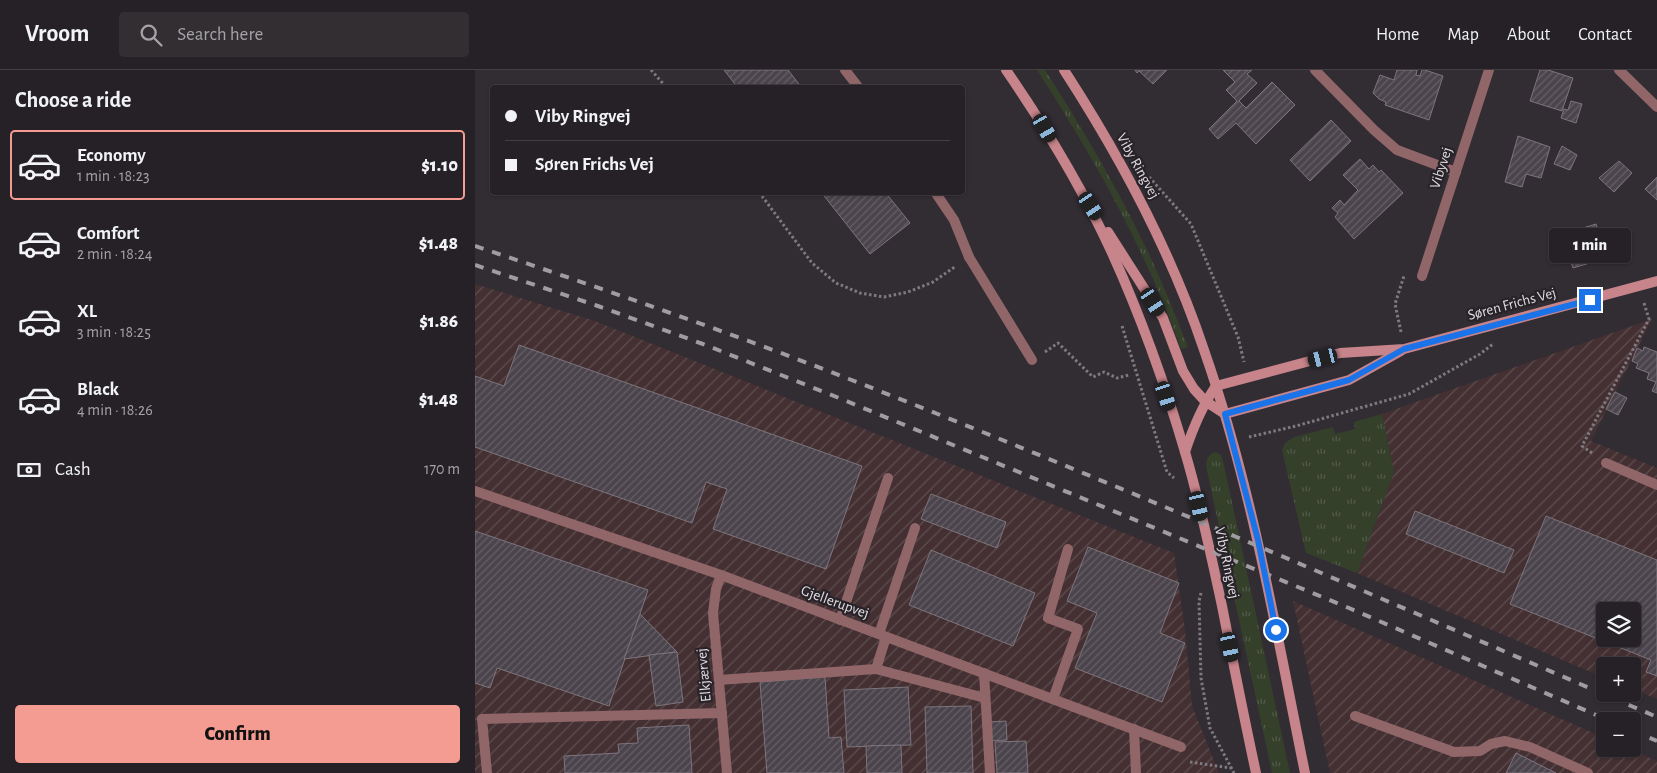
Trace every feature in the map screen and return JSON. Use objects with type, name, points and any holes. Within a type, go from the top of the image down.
[{"type":"main road","name":"Viby Ringvej","points":[[1006,70],[1045,128],[1080,190],[1111,252],[1137,312],[1185,452],[1209,548],[1256,773]]},
{"type":"main road","name":"Viby Ringvej","points":[[1063,70],[1089,108],[1158,234],[1185,298],[1216,386],[1258,540],[1305,773]]},
{"type":"main road","points":[[1080,190],[1163,318],[1183,371],[1194,389],[1205,401],[1225,414]]},
{"type":"main road","name":"Søren Frichs Vej","points":[[1216,386],[1248,376],[1340,354],[1404,349],[1657,280]]},
{"type":"main road","name":"Søren Frichs Vej","points":[[1225,414],[1349,380],[1404,349]]},
{"type":"main road","points":[[1185,452],[1205,401],[1216,386]]},
{"type":"street","points":[[845,70],[857,85]]},
{"type":"street","points":[[1315,70],[1373,130],[1397,150],[1456,172]]},
{"type":"street","name":"Vibyvej","points":[[1423,276],[1489,70]]},
{"type":"street","points":[[1619,70],[1657,107]]},
{"type":"street","points":[[937,195],[954,220],[969,257],[1032,360]]},
{"type":"street","points":[[1606,463],[1657,485]]},
{"type":"street","points":[[840,620],[888,478]]},
{"type":"street","name":"Gjellerupvej","points":[[475,491],[721,576],[1181,747]]},
{"type":"street","points":[[876,669],[882,636],[915,528]]},
{"type":"street","points":[[1053,699],[1078,629],[1048,618],[1068,549]]},
{"type":"street","name":"Elkjærvej","points":[[721,576],[716,589],[713,613],[727,773]]},
{"type":"street","points":[[719,680],[876,669],[985,698]]},
{"type":"street","points":[[984,673],[990,773]]},
{"type":"street","points":[[487,773],[482,719],[722,714]]},
{"type":"street","points":[[1355,716],[1454,752],[1480,751],[1491,744],[1505,742],[1530,747],[1587,773]]},
{"type":"street","points":[[1134,729],[1136,773]]},
{"type":"path","points":[[651,70],[664,85]]},
{"type":"path","points":[[761,195],[812,263],[836,283],[860,293],[884,297],[908,292],[933,282],[969,257]]},
{"type":"path","points":[[1191,224],[1238,337],[1248,376]]},
{"type":"path","points":[[1404,349],[1395,304],[1405,271],[1423,276]]},
{"type":"path","points":[[1606,463],[1582,446],[1649,319],[1638,286]]},
{"type":"path","points":[[1232,440],[1297,426],[1409,394],[1481,354],[1495,342]]},
{"type":"path","points":[[1032,360],[1058,343],[1093,377],[1104,372],[1117,378],[1129,375]]},
{"type":"path","points":[[1201,592],[1199,601],[1201,678],[1210,728],[1234,773]]},
{"type":"path","points":[[1181,747],[1177,759],[1231,768]]},
{"type":"shaded area","points":[[475,284],[595,321],[1174,553],[1185,630],[1192,706],[1219,773],[475,773]]},
{"type":"shaded area","points":[[1652,319],[1591,441],[1657,468],[1657,699],[1641,692],[1641,657],[1596,657],[1596,674],[1357,573],[1394,472],[1382,414]]},
{"type":"shaded area","points":[[1293,601],[1596,734],[1596,757],[1641,757],[1641,754],[1657,761],[1657,773],[1330,773]]},
{"type":"green space","points":[[1037,70],[1045,70],[1112,182],[1137,229],[1169,299],[1188,347],[1181,349],[1152,276],[1117,205],[1079,137]]},
{"type":"green space","points":[[1382,414],[1394,472],[1357,573],[1306,553],[1282,450],[1285,443],[1294,437],[1333,427],[1335,434],[1355,429],[1354,422]]},
{"type":"green space","points":[[1215,452],[1221,455],[1224,465],[1290,773],[1272,773],[1206,466],[1207,459]]},
{"type":"building","points":[[724,70],[788,70],[800,85],[736,85]]},
{"type":"building","points":[[1135,70],[1167,70],[1153,84],[1139,71],[1137,73]]},
{"type":"building","points":[[1223,70],[1252,70],[1247,74],[1257,83],[1239,101],[1246,108],[1272,82],[1295,105],[1256,144],[1236,123],[1218,139],[1209,129],[1237,101],[1226,90],[1235,82]]},
{"type":"building","points":[[1397,70],[1417,70],[1416,75],[1420,76],[1422,70],[1425,70],[1443,76],[1429,120],[1385,105],[1386,102],[1379,99],[1373,93],[1380,75],[1394,80]]},
{"type":"building","points":[[1540,70],[1548,70],[1573,78],[1562,111],[1530,101]]},
{"type":"building","points":[[1571,101],[1582,104],[1576,123],[1561,118],[1564,109],[1568,110]]},
{"type":"building","points":[[1331,120],[1351,141],[1310,181],[1290,160]]},
{"type":"building","points":[[1518,136],[1550,147],[1541,178],[1526,174],[1522,187],[1505,182]]},
{"type":"building","points":[[1562,146],[1577,155],[1570,170],[1554,164]]},
{"type":"building","points":[[1360,159],[1369,169],[1373,165],[1379,172],[1381,170],[1403,193],[1354,239],[1335,217],[1338,213],[1332,208],[1340,200],[1344,205],[1358,190],[1343,175]]},
{"type":"building","points":[[1619,161],[1632,173],[1614,192],[1599,178]]},
{"type":"building","points":[[1657,177],[1657,200],[1645,189]]},
{"type":"building","points":[[823,195],[887,195],[910,223],[870,254]]},
{"type":"building","points":[[1596,224],[1606,258],[1573,268],[1567,249],[1556,252],[1553,240],[1564,237],[1563,234]]},
{"type":"building","points":[[519,345],[862,466],[826,569],[713,529],[727,489],[706,482],[692,523],[475,447],[475,376],[504,386]]},
{"type":"building","points":[[1644,347],[1657,352],[1657,393],[1652,391],[1656,382],[1647,379],[1649,373],[1636,368],[1638,364],[1632,361],[1637,348],[1643,351]]},
{"type":"building","points":[[1615,392],[1627,398],[1618,415],[1606,409]]},
{"type":"building","points":[[931,494],[1006,522],[997,548],[921,519]]},
{"type":"building","points":[[1415,511],[1514,550],[1504,573],[1406,534]]},
{"type":"building","points":[[1546,516],[1657,560],[1657,676],[1646,672],[1651,660],[1618,647],[1641,647],[1641,602],[1596,602],[1596,638],[1510,604]]},
{"type":"building","points":[[475,531],[648,590],[609,706],[497,668],[490,688],[475,683]]},
{"type":"building","points":[[1088,547],[1179,583],[1160,633],[1185,643],[1162,702],[1075,668],[1097,613],[1067,601]]},
{"type":"building","points":[[931,550],[1035,593],[1013,646],[909,605]]},
{"type":"building","points":[[640,614],[677,652],[624,659]]},
{"type":"building","points":[[677,652],[683,702],[656,706],[649,655]]},
{"type":"building","points":[[825,677],[829,738],[841,737],[844,773],[767,773],[760,682]]},
{"type":"building","points":[[908,687],[911,745],[847,747],[844,690]]},
{"type":"building","points":[[971,706],[973,773],[927,773],[925,707]]},
{"type":"building","points":[[1006,721],[1007,740],[989,741],[989,722]]},
{"type":"building","points":[[689,725],[692,773],[565,773],[564,756],[619,753],[618,744],[638,743],[637,728]]},
{"type":"building","points":[[1026,741],[1028,773],[997,773],[995,742]]},
{"type":"building","points":[[901,745],[902,773],[867,773],[866,746]]},
{"type":"building","points":[[1516,753],[1556,773],[1506,773]]},
{"type":"railway","points":[[475,246],[756,344],[951,419],[1255,545],[1657,717]]},
{"type":"railway","points":[[475,265],[598,306],[703,344],[839,398],[1349,608],[1596,715]]},
{"type":"railway","points":[[1641,734],[1657,741]]},
{"type":"route","points":[[1276,630],[1258,540],[1225,414],[1349,380],[1404,349],[1590,300]]}]
